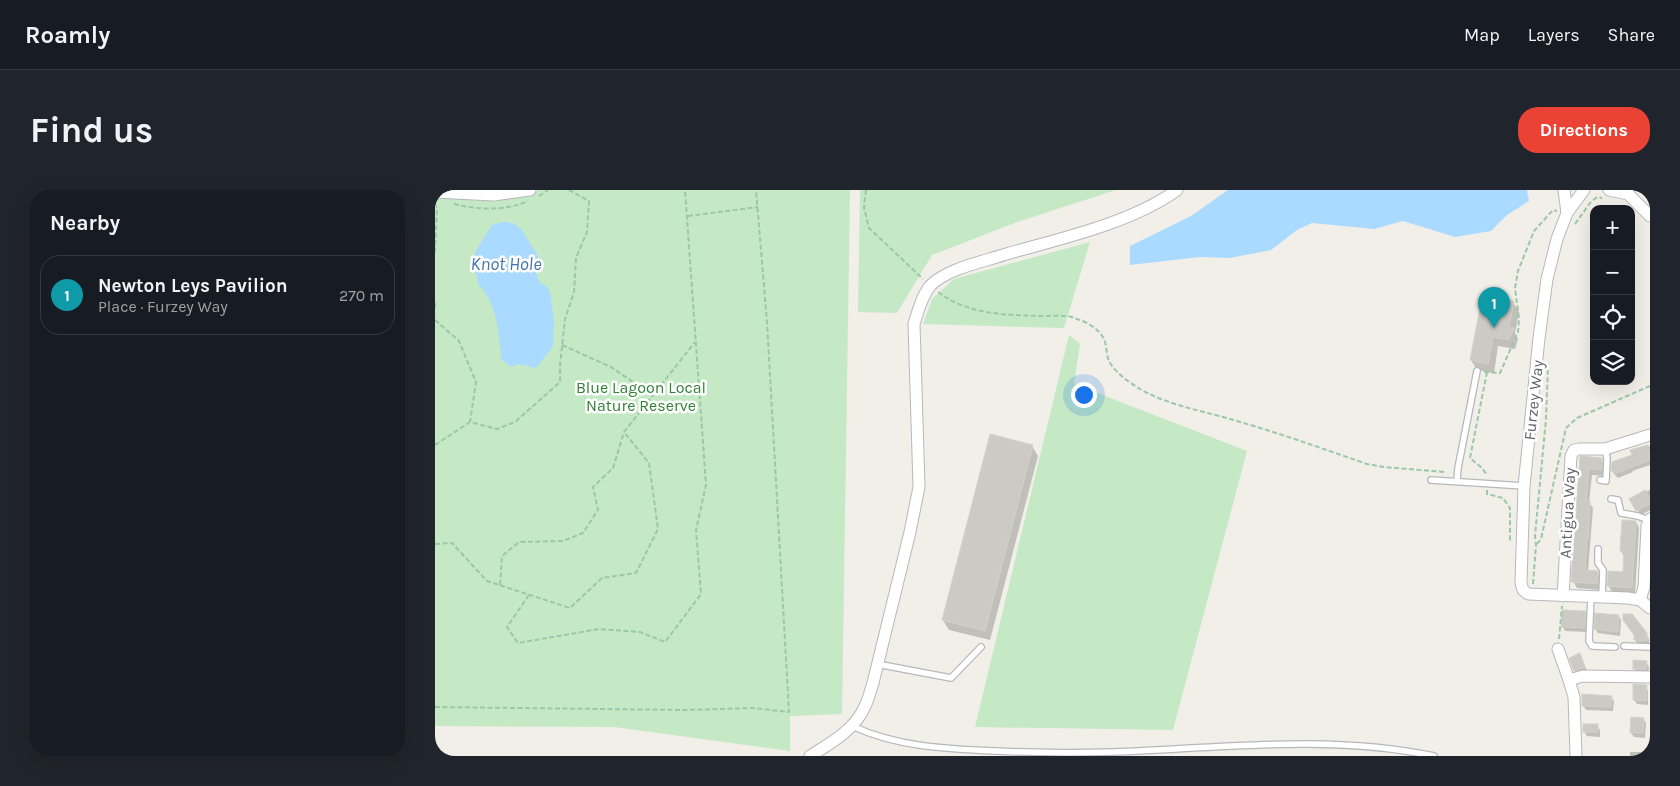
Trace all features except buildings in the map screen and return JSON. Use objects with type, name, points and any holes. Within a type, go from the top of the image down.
[{"type":"street","points":[[435,192],[494,195],[530,190]]},
{"type":"street","points":[[809,756],[838,739],[852,726],[865,707],[877,664],[910,532],[919,487],[914,324],[919,306],[930,286],[939,279],[963,268],[1105,225],[1146,208],[1177,190]]},
{"type":"street","name":"Furzey Way","points":[[1564,190],[1567,213]]},
{"type":"street","name":"Furzey Way","points":[[1528,592],[1520,574],[1525,486],[1539,338],[1547,279],[1557,239],[1567,213],[1584,190]]},
{"type":"street","points":[[1611,190],[1627,192],[1650,216]]},
{"type":"street","name":"Antigua Way","points":[[1563,596],[1571,456],[1574,450],[1605,449],[1650,435]]},
{"type":"street","points":[[1640,600],[1644,587],[1648,557],[1649,520]]},
{"type":"street","points":[[1528,592],[1640,600],[1650,608]]},
{"type":"street","points":[[1558,648],[1573,697],[1576,756]]},
{"type":"street","points":[[1569,680],[1583,676],[1650,677]]},
{"type":"lane","points":[[1457,481],[1477,371]]},
{"type":"lane","points":[[1600,480],[1606,481],[1607,458],[1605,449]]},
{"type":"lane","points":[[1431,480],[1488,480],[1525,486]]},
{"type":"lane","points":[[1611,499],[1618,500],[1621,513],[1649,520]]},
{"type":"lane","points":[[1598,549],[1598,564],[1603,570],[1596,596],[1589,641],[1592,646],[1615,647]]},
{"type":"lane","points":[[877,664],[951,678],[981,646]]},
{"type":"lane","points":[[1624,646],[1650,647]]},
{"type":"lane","points":[[852,726],[889,740],[967,750],[1084,753],[1268,744],[1320,744],[1403,750],[1434,756]]},
{"type":"path","points":[[469,422],[497,429],[515,422],[560,382],[565,319],[573,292],[575,258],[587,232],[589,202],[569,190]]},
{"type":"path","points":[[529,595],[507,627],[518,643],[599,629],[639,632],[665,642],[701,594],[696,530],[706,485],[685,190]]},
{"type":"path","points":[[435,707],[685,710],[753,708],[789,712],[767,322],[756,190]]},
{"type":"path","points":[[1575,224],[1590,202],[1597,197],[1607,199],[1611,190]]},
{"type":"path","points":[[435,203],[437,209],[435,252]]},
{"type":"path","points":[[687,216],[758,207]]},
{"type":"path","points":[[1477,371],[1500,373],[1518,332],[1519,319],[1515,288],[1518,271],[1534,231],[1553,210],[1567,213]]},
{"type":"path","points":[[435,304],[435,309]]},
{"type":"path","points":[[1069,316],[1092,326],[1103,338],[1109,361],[1116,370],[1140,388],[1158,398],[1234,420],[1367,464],[1457,474]]},
{"type":"path","points":[[435,320],[459,341],[476,382],[469,422],[435,446]]},
{"type":"path","points":[[500,586],[501,556],[519,542],[563,541],[583,532],[598,510],[593,486],[613,468],[624,432],[697,341]]},
{"type":"path","points":[[562,345],[611,367],[653,396]]},
{"type":"path","points":[[1528,592],[1536,545],[1535,536],[1546,419],[1548,358]]},
{"type":"path","points":[[1487,372],[1470,458],[1482,468],[1488,480],[1487,494],[1503,498],[1510,508],[1510,541],[1519,542],[1522,539]]},
{"type":"path","points":[[435,544],[452,543],[487,581],[570,608],[602,578],[636,572],[658,529],[649,463],[624,432]]},
{"type":"path","points":[[1481,476],[1488,480]]},
{"type":"path","points":[[1558,648],[1563,596]]},
{"type":"green space","name":"Blue Lagoon Local Nature Reserve","points":[[435,190],[850,190],[842,714],[790,716],[790,751],[614,727],[435,726]]},
{"type":"green space","points":[[860,190],[1116,190],[1017,222],[932,255],[897,313],[858,312]]},
{"type":"green space","points":[[1090,242],[1064,328],[923,324],[932,299],[954,279]]},
{"type":"green space","points":[[1069,335],[1080,344],[1074,384],[1247,451],[1173,730],[975,727]]},
{"type":"water","points":[[1228,190],[1527,190],[1529,201],[1507,215],[1491,231],[1455,237],[1403,221],[1374,229],[1312,223],[1297,230],[1271,250],[1230,258],[1200,257],[1130,265],[1130,246],[1191,216]]},
{"type":"water","name":"Knot Hole","points":[[502,222],[513,223],[522,230],[538,256],[539,261],[536,274],[540,283],[546,286],[550,292],[554,319],[553,346],[536,368],[519,364],[511,367],[501,359],[500,340],[493,308],[484,291],[478,285],[477,276],[470,264],[492,225]]},
{"type":"place","name":"Newton Leys Pavilion","points":[[1494,328]]}]
